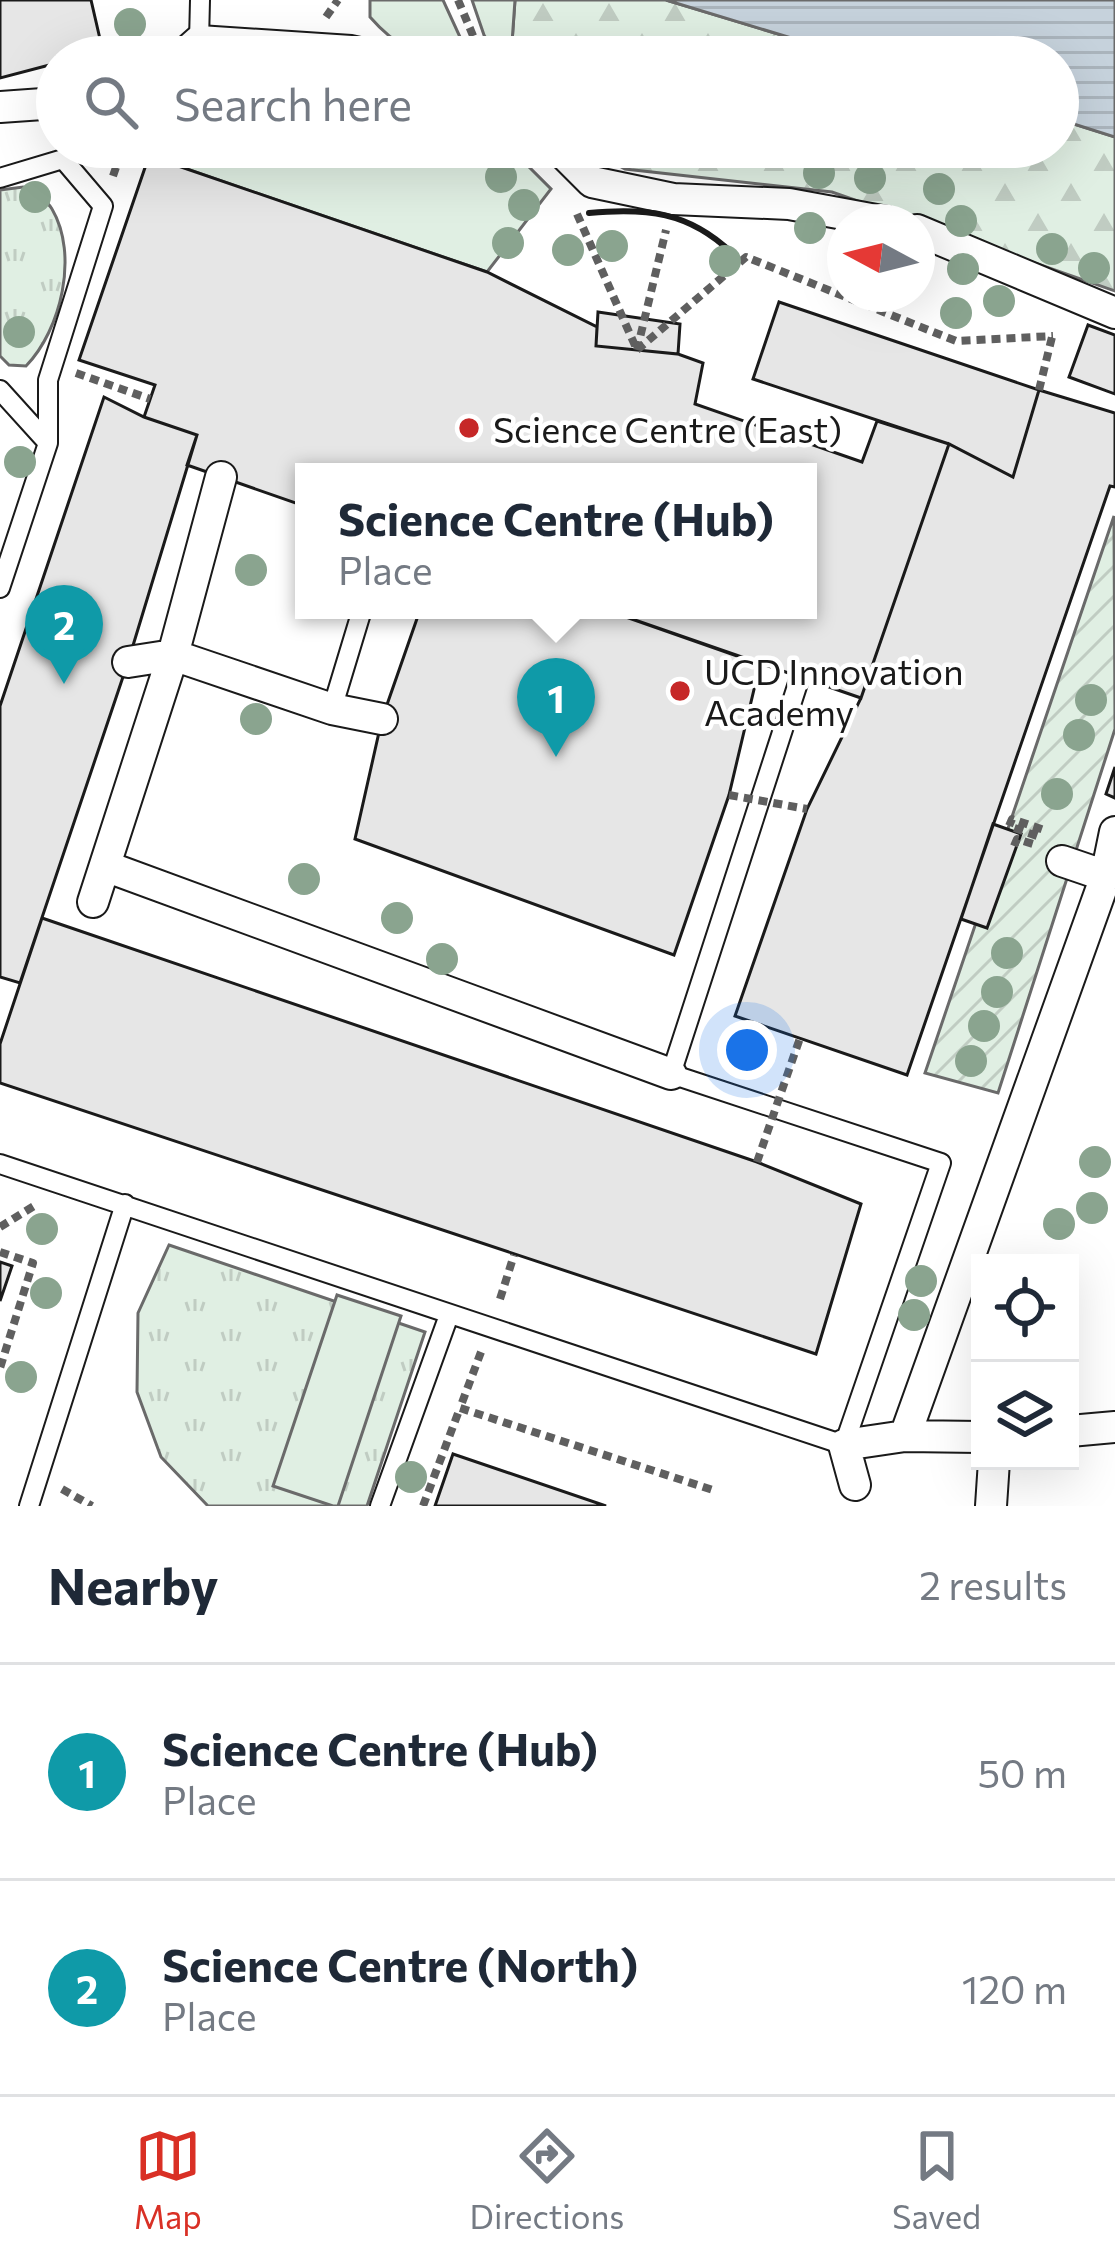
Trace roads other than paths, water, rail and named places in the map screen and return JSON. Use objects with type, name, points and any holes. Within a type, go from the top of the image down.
[{"type":"street","points":[[0,107],[36,104]]},
{"type":"street","points":[[578,168],[592,182],[674,200],[789,204],[827,211]]},
{"type":"street","points":[[935,238],[1115,313]]},
{"type":"street","points":[[94,902],[173,655],[221,477]]},
{"type":"street","points":[[128,662],[173,655],[332,709],[382,719]]},
{"type":"street","points":[[904,1436],[1106,876],[1115,832]]},
{"type":"street","points":[[1062,861],[1106,876]]},
{"type":"street","points":[[105,866],[671,1074]]},
{"type":"street","points":[[1079,1430],[1115,1427]]},
{"type":"street","points":[[855,1485],[844,1445],[904,1436],[971,1438]]},
{"type":"street","points":[[991,1506],[993,1470]]},
{"type":"lane","points":[[193,36],[200,0]]},
{"type":"lane","points":[[0,178],[36,167]]},
{"type":"lane","points":[[0,588],[48,443],[47,380],[103,206],[71,168]]},
{"type":"lane","points":[[0,389],[48,443]]},
{"type":"lane","points":[[332,709],[359,619]]},
{"type":"lane","points":[[0,1164],[844,1445],[941,1163],[671,1074],[800,677]]},
{"type":"lane","points":[[28,1506],[125,1204]]},
{"type":"lane","points":[[380,1506],[449,1315]]},
{"type":"place","name":"Science Centre (East)","points":[[469,428]]},
{"type":"place","name":"Science Centre (North)","points":[[64,684]]},
{"type":"place","name":"UCD Innovation Academy","points":[[680,691]]},
{"type":"place","name":"Science Centre (Hub)","points":[[556,757]]}]
